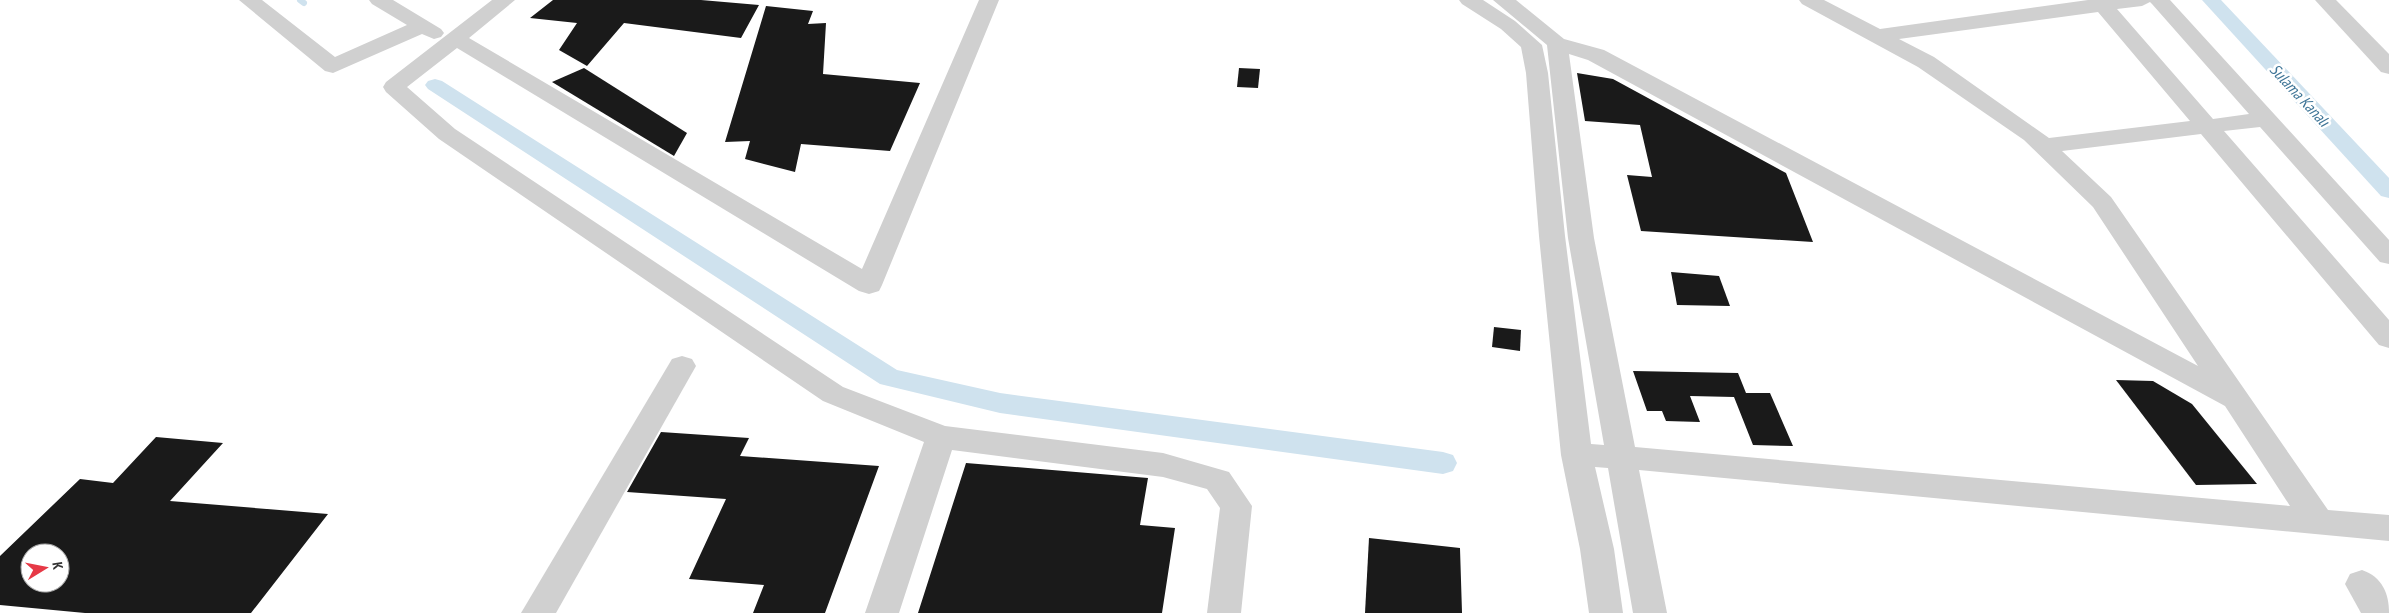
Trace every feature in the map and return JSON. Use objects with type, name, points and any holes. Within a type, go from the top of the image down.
[{"type":"street","points":[[249,0],[333,66],[423,26]]},
{"type":"street","points":[[379,0],[423,26],[454,41],[869,284],[989,0]]},
{"type":"street","points":[[505,0],[394,87],[447,134],[833,394],[941,437],[1163,465],[1218,480],[1236,506],[1224,613]]},
{"type":"street","points":[[1469,0],[1508,25],[1531,45],[1537,73],[1552,236],[1577,455],[1597,549],[1606,613]]},
{"type":"street","points":[[1503,0],[1557,43],[1596,55],[2235,399]]},
{"type":"street","points":[[1809,0],[1926,62],[2032,135],[2102,202],[2317,520]]},
{"type":"street","points":[[1877,36],[2101,3],[2142,0]]},
{"type":"street","points":[[2159,0],[2389,256]]},
{"type":"street","points":[[2325,0],[2389,67]]},
{"type":"street","points":[[2101,3],[2389,338]]},
{"type":"street","points":[[1557,43],[1581,238],[1650,613]]},
{"type":"street","points":[[2044,146],[2267,119]]},
{"type":"street","points":[[538,613],[682,366]]},
{"type":"street","points":[[882,613],[941,437]]},
{"type":"street","points":[[1577,455],[1620,457],[2389,528]]},
{"type":"street","points":[[2362,584],[2380,613]]},
{"type":"building","points":[[553,0],[701,0],[759,5],[741,38],[624,23],[587,66],[559,50],[577,23],[530,18]]},
{"type":"building","points":[[766,6],[813,11],[808,24],[826,23],[823,74],[920,83],[890,151],[801,144],[795,172],[745,159],[750,141],[725,142]]},
{"type":"building","points":[[584,68],[687,133],[674,156],[552,82]]},
{"type":"building","points":[[1239,68],[1260,69],[1258,88],[1237,87]]},
{"type":"building","points":[[1577,73],[1613,79],[1786,173],[1813,242],[1641,231],[1627,175],[1652,177],[1640,125],[1585,121]]},
{"type":"building","points":[[1671,272],[1719,276],[1730,306],[1677,305]]},
{"type":"building","points":[[1494,327],[1521,330],[1520,351],[1492,347]]},
{"type":"building","points":[[1633,371],[1738,373],[1746,393],[1770,393],[1793,446],[1753,445],[1734,397],[1690,396],[1700,422],[1666,421],[1662,411],[1647,411]]},
{"type":"building","points":[[2116,380],[2153,381],[2192,404],[2257,484],[2196,485]]},
{"type":"building","points":[[661,432],[749,438],[740,456],[879,466],[825,613],[753,613],[764,585],[689,579],[726,499],[627,492]]},
{"type":"building","points":[[156,437],[223,443],[170,501],[328,514],[251,613],[85,613],[0,605],[0,556],[80,479],[113,483]]},
{"type":"building","points":[[966,463],[1148,478],[1140,525],[1175,528],[1162,613],[918,613]]},
{"type":"building","points":[[1369,538],[1460,548],[1462,613],[1365,613]]},
{"type":"waterway","points":[[300,0],[304,3]]},
{"type":"waterway","name":"Sulama Kanalı","points":[[2211,0],[2389,191]]},
{"type":"waterway","points":[[435,85],[889,377],[1000,403],[1443,463]]}]
